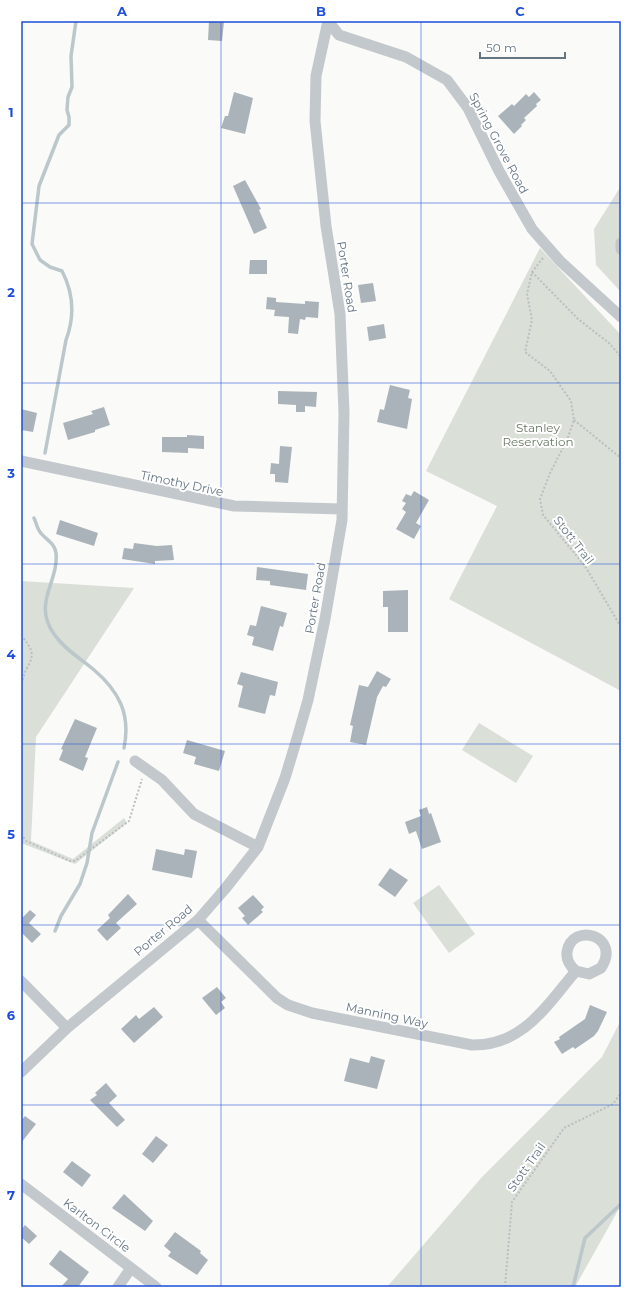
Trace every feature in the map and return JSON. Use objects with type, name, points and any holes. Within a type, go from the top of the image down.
[{"type":"street","name":"Spring Grove Road","points":[[328,21],[339,35],[406,57],[447,80],[468,108],[519,209],[532,229],[553,253],[621,317]]},
{"type":"street","name":"Porter Road","points":[[21,1072],[66,1028],[198,920],[258,847],[285,778],[308,700],[325,619],[342,520],[341,509],[344,413],[340,314],[326,226],[315,121],[316,76],[328,21]]},
{"type":"street","name":"Timothy Drive","points":[[21,461],[214,503],[234,506],[341,509]]},
{"type":"street","points":[[135,761],[162,780],[194,814],[258,847]]},
{"type":"street","name":"Manning Way","points":[[198,920],[268,990],[288,1005],[312,1013],[472,1045],[494,1044],[520,1032],[536,1018],[576,971]]},
{"type":"street","points":[[21,981],[66,1028]]},
{"type":"street","name":"Karlton Circle","points":[[21,1184],[156,1287]]},
{"type":"street","points":[[118,1287],[131,1268]]},
{"type":"path","name":"Stott Trail","points":[[553,253],[541,258],[532,272],[527,294],[532,320],[525,352],[550,371],[571,401],[574,420],[567,440],[550,473],[540,499],[543,515],[584,566],[621,627]]},
{"type":"path","points":[[532,272],[578,319],[609,343],[621,357]]},
{"type":"path","points":[[574,420],[621,458]]},
{"type":"path","points":[[21,635],[32,652],[32,662],[26,669],[21,683]]},
{"type":"path","points":[[21,834],[26,841],[70,861],[75,861],[129,821],[142,780],[148,770]]},
{"type":"path","name":"Stott Trail","points":[[505,1287],[512,1202],[564,1128],[613,1104],[621,1093]]},
{"type":"green space","points":[[621,186],[621,292],[596,265],[594,229]]},
{"type":"green space","name":"Stanley Reservation","points":[[540,248],[621,335],[621,691],[449,599],[497,506],[426,471]]},
{"type":"green space","points":[[21,581],[134,588],[36,737],[31,841],[73,859],[124,818],[127,823],[75,864],[21,843]]},
{"type":"green space","points":[[479,723],[533,756],[516,783],[462,750]]},
{"type":"green space","points":[[439,885],[475,934],[449,953],[413,903]]},
{"type":"green space","points":[[621,1020],[621,1205],[575,1287],[387,1287],[482,1177],[602,1057]]},
{"type":"building","points":[[209,21],[224,22],[222,41],[208,40]]},
{"type":"building","points":[[234,92],[253,98],[245,134],[221,128],[225,116],[228,116]]},
{"type":"building","points":[[534,92],[541,100],[536,104],[537,106],[524,118],[526,120],[514,134],[498,116],[512,104],[514,106],[526,94],[529,97]]},
{"type":"building","points":[[245,180],[261,209],[259,210],[267,228],[254,234],[233,186]]},
{"type":"building","points":[[250,260],[267,260],[267,274],[249,274]]},
{"type":"building","points":[[373,283],[376,301],[361,303],[358,285]]},
{"type":"building","points":[[267,297],[276,298],[276,302],[305,304],[305,301],[319,302],[318,318],[306,317],[305,320],[300,319],[298,334],[288,333],[289,317],[274,316],[275,310],[266,309]]},
{"type":"building","points":[[384,324],[386,338],[369,341],[367,327]]},
{"type":"building","points":[[390,385],[410,390],[408,398],[412,399],[407,429],[377,422],[380,409],[384,410]]},
{"type":"building","points":[[278,391],[317,392],[316,407],[305,406],[305,412],[296,412],[296,405],[278,404]]},
{"type":"building","points":[[104,407],[110,425],[95,430],[95,432],[68,440],[63,423],[93,414],[91,411]]},
{"type":"building","points":[[21,409],[37,413],[33,432],[21,430]]},
{"type":"building","points":[[187,435],[204,436],[204,449],[188,448],[188,453],[162,452],[162,437],[187,437]]},
{"type":"building","points":[[280,446],[292,447],[288,483],[275,482],[275,474],[270,474],[271,463],[279,464]]},
{"type":"building","points":[[414,491],[429,500],[416,523],[421,526],[414,539],[396,529],[406,512],[402,509],[406,503],[402,501],[406,494],[411,496]]},
{"type":"building","points":[[60,520],[98,533],[94,546],[56,534]]},
{"type":"building","points":[[134,543],[157,546],[172,545],[174,560],[155,561],[155,564],[122,559],[124,548],[133,549]]},
{"type":"building","points":[[257,567],[308,574],[306,590],[270,585],[270,581],[256,580]]},
{"type":"building","points":[[408,590],[408,632],[388,632],[388,607],[383,607],[383,591]]},
{"type":"building","points":[[261,606],[287,613],[283,627],[280,626],[273,651],[252,645],[254,637],[247,635],[250,625],[256,626]]},
{"type":"building","points":[[377,671],[391,679],[386,687],[383,686],[377,697],[366,745],[350,742],[353,726],[350,725],[359,685],[368,687]]},
{"type":"building","points":[[241,672],[278,682],[275,696],[270,695],[265,714],[238,707],[243,686],[237,684]]},
{"type":"building","points":[[75,719],[97,728],[85,757],[88,758],[83,771],[59,760],[63,750],[61,749]]},
{"type":"building","points":[[187,740],[225,751],[219,771],[194,764],[196,757],[183,753]]},
{"type":"building","points":[[427,807],[429,814],[431,813],[441,842],[422,849],[416,831],[409,834],[405,822],[421,816],[419,810]]},
{"type":"building","points":[[156,849],[184,855],[185,849],[197,851],[192,878],[152,870]]},
{"type":"building","points":[[390,868],[408,880],[395,897],[378,885]]},
{"type":"building","points":[[128,894],[137,904],[116,923],[121,928],[107,941],[97,930],[110,918],[108,915]]},
{"type":"building","points":[[253,895],[264,907],[261,910],[263,912],[248,925],[242,918],[245,916],[238,908]]},
{"type":"building","points":[[30,910],[36,915],[29,923],[41,934],[32,943],[21,932],[21,915],[23,917]]},
{"type":"building","points":[[217,987],[226,998],[221,1002],[225,1008],[216,1015],[202,998]]},
{"type":"building","points":[[590,1005],[607,1012],[598,1031],[594,1036],[575,1049],[573,1047],[562,1054],[554,1042],[585,1019]]},
{"type":"building","points":[[154,1007],[163,1017],[134,1043],[121,1029],[136,1015],[139,1019]]},
{"type":"building","points":[[371,1056],[385,1060],[377,1089],[344,1081],[350,1058],[369,1063]]},
{"type":"building","points":[[106,1083],[117,1096],[109,1103],[125,1120],[117,1127],[90,1100],[97,1095],[95,1093]]},
{"type":"building","points":[[25,1116],[36,1124],[21,1143],[21,1121]]},
{"type":"building","points":[[156,1136],[168,1145],[153,1163],[142,1154]]},
{"type":"building","points":[[72,1161],[91,1175],[82,1187],[63,1172]]},
{"type":"building","points":[[124,1194],[153,1221],[145,1231],[112,1208]]},
{"type":"building","points":[[25,1225],[37,1236],[29,1244],[21,1237],[21,1230]]},
{"type":"building","points":[[175,1232],[201,1251],[200,1253],[208,1260],[197,1275],[168,1256],[171,1252],[164,1246]]},
{"type":"building","points":[[60,1250],[89,1272],[78,1287],[61,1287],[68,1279],[49,1264]]},
{"type":"waterway","points":[[45,453],[66,340],[71,322],[72,305],[69,288],[62,271],[50,267],[40,260],[32,244],[39,186],[59,135],[69,125],[67,110],[68,97],[72,87],[71,56],[76,21]]},
{"type":"waterway","points":[[34,518],[42,535],[54,546],[56,553],[54,574],[46,602],[45,612],[48,623],[62,644],[102,677],[116,695],[121,704],[126,724],[124,748]]},
{"type":"waterway","points":[[55,931],[61,916],[80,884],[87,863],[92,833],[118,762]]},
{"type":"waterway","points":[[573,1287],[585,1238],[621,1204]]}]
